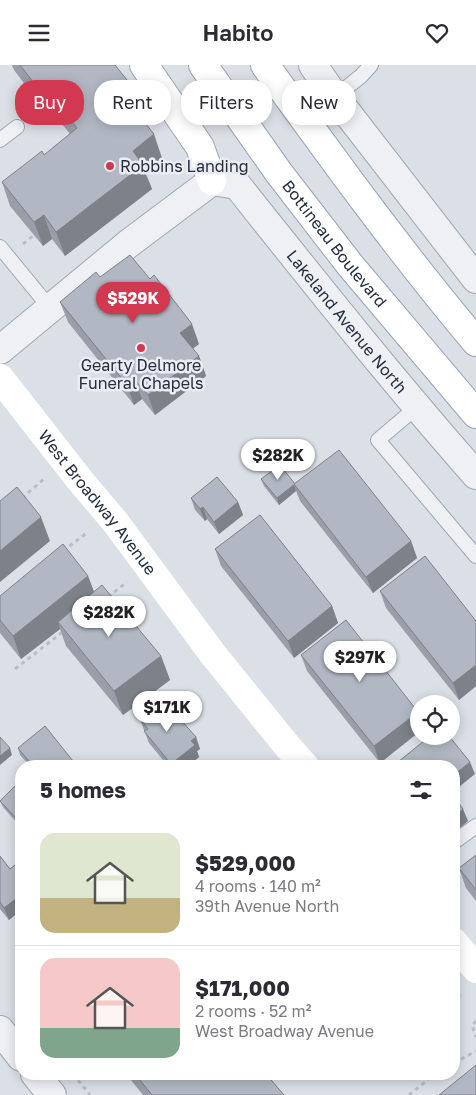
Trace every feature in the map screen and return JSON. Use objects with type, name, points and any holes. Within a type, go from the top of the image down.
[{"type":"main road","points":[[144,65],[200,147],[212,181]]},
{"type":"main road","name":"Bottineau Boulevard","points":[[203,65],[279,173],[344,257],[441,375],[476,414]]},
{"type":"main road","points":[[265,65],[344,174],[442,302],[476,342]]},
{"type":"main road","name":"West Broadway Avenue","points":[[0,378],[116,523],[212,653],[300,760]]},
{"type":"main road","points":[[460,950],[476,969]]},
{"type":"street","points":[[313,65],[323,80]]},
{"type":"street","points":[[356,124],[476,279]]},
{"type":"street","points":[[0,350],[128,244],[212,181]]},
{"type":"street","name":"Lakeland Avenue North","points":[[212,181],[237,185],[308,275],[476,475]]},
{"type":"street","points":[[0,1030],[15,1049]]},
{"type":"street","points":[[40,1080],[52,1095]]},
{"type":"lane","points":[[356,80],[371,65]]},
{"type":"lane","points":[[0,140],[17,127]]},
{"type":"lane","points":[[0,247],[50,308]]},
{"type":"lane","points":[[417,407],[378,440],[476,556]]},
{"type":"lane","points":[[460,838],[476,826]]},
{"type":"path","points":[[15,503],[44,479]]},
{"type":"path","points":[[59,555],[88,532]]},
{"type":"path","points":[[105,599],[128,582]]},
{"type":"path","points":[[15,669],[68,629]]},
{"type":"path","points":[[476,1021],[472,1025],[476,1037]]},
{"type":"path","points":[[460,1060],[476,1051]]},
{"type":"path","points":[[78,1080],[90,1095]]},
{"type":"path","points":[[409,1095],[428,1080]]},
{"type":"building","points":[[20,65],[115,65],[127,80],[94,80],[94,125],[147,125],[154,134],[133,151],[143,165],[56,232],[44,215],[34,222],[2,182],[42,151],[44,155],[77,128],[74,125],[84,125],[84,80],[32,80]]},
{"type":"building","name":"Gearty Delmore Funeral Chapels","points":[[130,255],[150,279],[154,275],[192,324],[180,333],[199,356],[148,395],[134,379],[127,385],[60,302],[96,272],[100,277]]},
{"type":"building","points":[[339,450],[411,541],[366,577],[294,484]]},
{"type":"building","points":[[280,465],[295,484],[277,498],[261,479]]},
{"type":"building","points":[[217,477],[238,502],[214,522],[203,507],[200,509],[191,498]]},
{"type":"building","points":[[17,487],[41,517],[0,551],[0,501]]},
{"type":"building","points":[[260,515],[332,606],[288,641],[215,549]]},
{"type":"building","points":[[63,544],[88,576],[13,636],[0,620],[0,596]]},
{"type":"building","points":[[425,556],[476,621],[476,665],[453,683],[380,591]]},
{"type":"building","points":[[102,585],[161,656],[114,691],[58,622]]},
{"type":"building","points":[[346,620],[410,702],[410,718],[374,746],[301,655]]},
{"type":"building","points":[[159,702],[176,723],[180,719],[196,737],[191,741],[195,745],[176,760],[168,760],[144,731],[148,729],[139,717]]},
{"type":"building","points":[[45,726],[72,760],[28,760],[18,748]]},
{"type":"building","points":[[0,737],[10,748],[0,756]]},
{"type":"building","points":[[419,745],[456,745],[470,762],[460,770],[460,760],[400,760]]},
{"type":"building","points":[[15,786],[15,817],[0,801]]},
{"type":"building","points":[[476,855],[476,890],[460,869],[460,867]]},
{"type":"building","points":[[0,856],[10,869],[15,865],[15,900],[4,908],[0,902]]},
{"type":"building","points":[[476,1065],[476,1095],[439,1095],[460,1080]]},
{"type":"building","points":[[140,1080],[271,1080],[284,1095],[152,1095]]},
{"type":"place","name":"Robbins Landing","points":[[110,166]]},
{"type":"place","name":"Gearty Delmore Funeral Chapels","points":[[141,348]]}]
